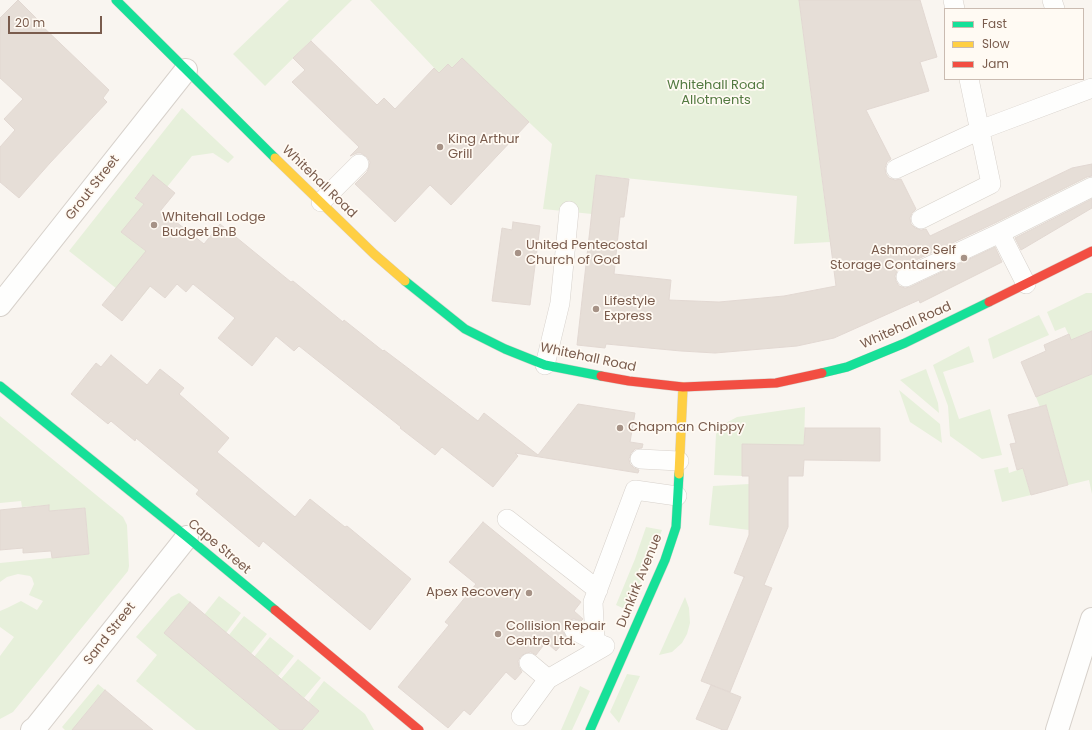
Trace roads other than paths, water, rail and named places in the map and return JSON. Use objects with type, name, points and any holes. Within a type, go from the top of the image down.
[{"type":"main road","name":"Whitehall Road","points":[[116,0],[374,254],[424,298],[465,329],[505,349],[545,365],[629,381],[683,386],[776,383],[846,367],[905,343],[1092,251]]},
{"type":"main road","name":"Cape Street","points":[[0,386],[187,537],[419,730]]},
{"type":"main road","name":"Dunkirk Avenue","points":[[590,730],[665,560],[676,527],[683,386]]},
{"type":"street","name":"Grout Street","points":[[0,305],[186,70]]},
{"type":"street","name":"Sand Street","points":[[32,730],[36,727],[187,537]]},
{"type":"street","points":[[1057,730],[1092,619]]},
{"type":"lane","points":[[921,219],[991,184],[969,80]]},
{"type":"lane","points":[[896,169],[980,130],[1082,87]]},
{"type":"lane","points":[[321,202],[359,164]]},
{"type":"lane","points":[[906,277],[1000,233],[1092,186]]},
{"type":"lane","points":[[545,365],[560,302],[569,211]]},
{"type":"lane","points":[[1000,233],[1026,284]]},
{"type":"lane","points":[[640,459],[679,461]]},
{"type":"lane","points":[[600,644],[593,602],[635,490],[677,496]]},
{"type":"lane","points":[[507,519],[598,590]]},
{"type":"lane","points":[[574,630],[622,656]]},
{"type":"lane","points":[[521,716],[548,679],[600,644]]},
{"type":"lane","points":[[529,663],[548,679]]},
{"type":"place","name":"King Arthur Grill","points":[[440,147]]},
{"type":"place","name":"Whitehall Lodge Budget BnB","points":[[154,225]]},
{"type":"place","name":"United Pentecostal Church of God","points":[[518,253]]},
{"type":"place","name":"Ashmore Self Storage Containers","points":[[964,258]]},
{"type":"place","name":"Lifestyle Express","points":[[596,309]]},
{"type":"place","name":"Chapman Chippy","points":[[620,428]]},
{"type":"place","name":"Apex Recovery","points":[[529,593]]},
{"type":"place","name":"Collision Repair Centre Ltd.","points":[[498,634]]},
{"type":"park label","name":"Whitehall Road Allotments","points":[[716,94]]}]
